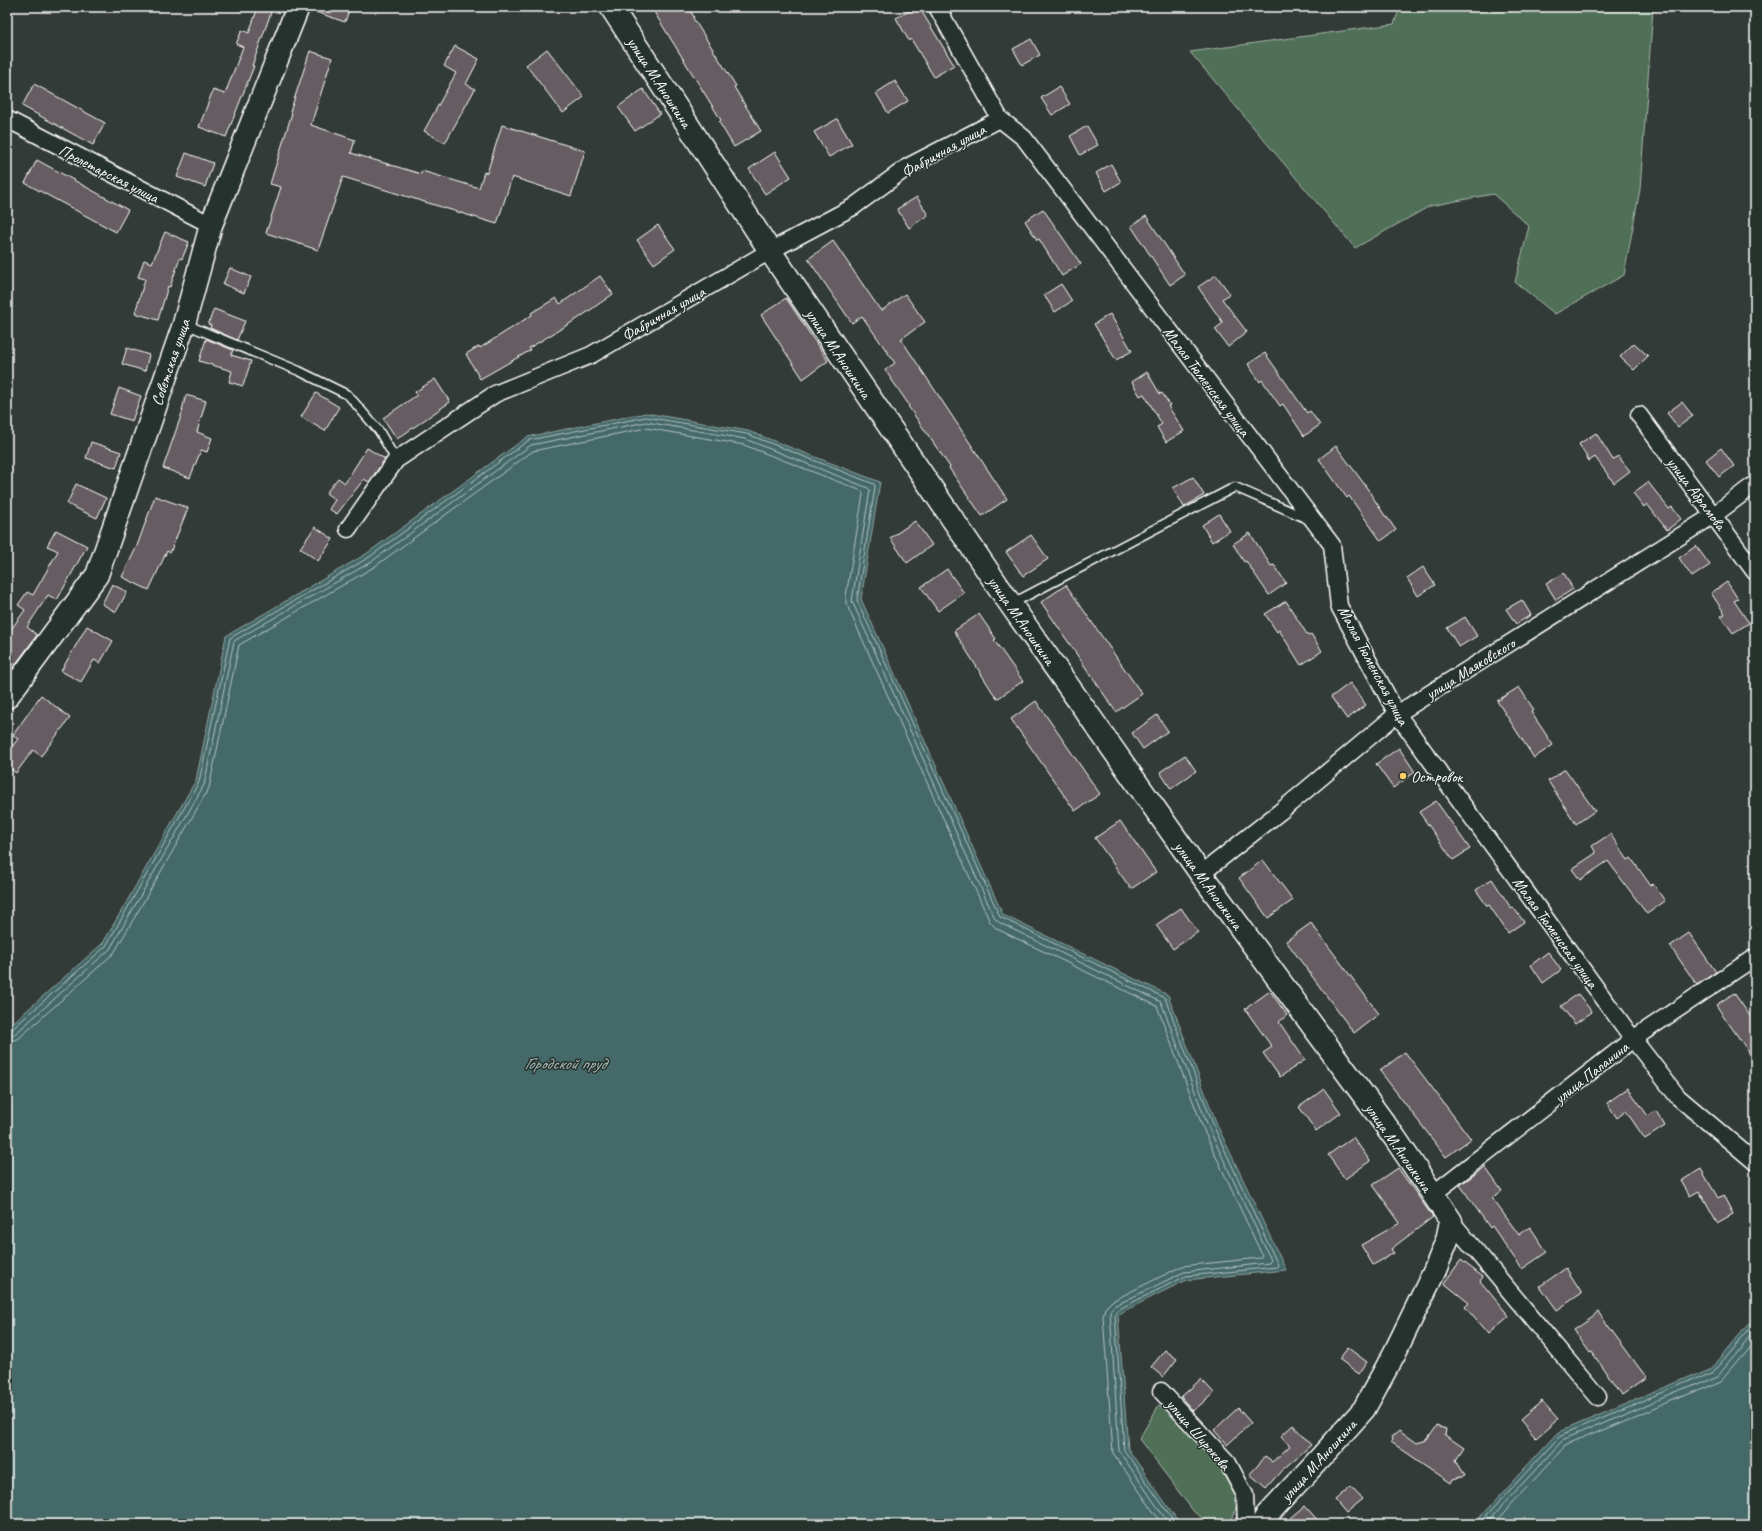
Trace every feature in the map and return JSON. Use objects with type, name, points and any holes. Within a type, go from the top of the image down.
[{"type":"street","name":"Советская улица","points":[[7,697],[97,575],[184,324],[211,225],[298,7]]},
{"type":"street","name":"Малая Тюменская улица","points":[[938,7],[1000,119],[1024,138],[1332,545],[1339,606],[1397,714],[1678,1098],[1755,1162]]},
{"type":"street","name":"улица М.Аношкина","points":[[610,11],[770,251],[1010,605],[1201,874],[1390,1132],[1451,1221],[1598,1397]]},
{"type":"street","name":"Пролетарская улица","points":[[7,119],[211,225]]},
{"type":"street","name":"Фабричная улица","points":[[348,529],[396,460],[495,394],[591,355],[770,251],[853,207],[909,166],[1000,119]]},
{"type":"street","name":"улица Абрамова","points":[[1639,415],[1755,572]]},
{"type":"street","name":"улица Маяковского","points":[[1201,874],[1281,811],[1397,714],[1714,515],[1755,484]]},
{"type":"street","name":"улица Папанина","points":[[1433,1194],[1634,1039],[1755,957]]},
{"type":"street","name":"улица М.Аношкина","points":[[1262,1524],[1267,1515],[1364,1409],[1394,1354],[1435,1270],[1447,1240],[1451,1221]]},
{"type":"street","name":"улица Широкова","points":[[1161,1391],[1228,1463],[1245,1495],[1246,1524]]},
{"type":"lane","points":[[184,324],[300,371],[348,395],[379,431],[396,460]]},
{"type":"lane","points":[[1010,605],[1235,487],[1314,522]]},
{"type":"green space","points":[[1400,7],[1662,7],[1653,8],[1640,189],[1624,275],[1555,314],[1515,282],[1529,226],[1493,194],[1430,206],[1355,248],[1190,52],[1394,24]]},
{"type":"green space","points":[[1159,1405],[1176,1416],[1216,1462],[1238,1500],[1231,1524],[1210,1524],[1194,1512],[1139,1439]]},
{"type":"water","name":"Городской пруд","points":[[646,413],[748,431],[880,482],[861,599],[1003,915],[1168,995],[1218,1127],[1286,1270],[1186,1280],[1118,1314],[1128,1449],[1180,1524],[7,1524],[7,1028],[103,943],[196,780],[226,636],[366,554],[527,437]]},
{"type":"water","points":[[1755,1316],[1755,1524],[1478,1524],[1479,1518],[1557,1433],[1713,1367]]},
{"type":"building","points":[[258,7],[273,7],[252,66],[254,66],[226,137],[199,127],[213,90],[225,94],[243,47],[236,44],[242,30],[249,33]]},
{"type":"building","points":[[310,7],[350,7],[345,22],[310,10]]},
{"type":"building","points":[[651,7],[688,7],[694,17],[693,18],[736,86],[734,87],[761,131],[734,147],[719,122],[721,120]]},
{"type":"building","points":[[919,7],[954,65],[934,77],[911,39],[909,41],[896,18]]},
{"type":"building","points":[[1031,39],[1040,55],[1022,65],[1013,49]]},
{"type":"building","points":[[455,46],[479,59],[466,84],[475,89],[445,143],[424,131],[456,73],[444,66]]},
{"type":"building","points":[[547,49],[584,97],[563,113],[526,65]]},
{"type":"building","points":[[310,51],[332,58],[311,125],[355,140],[351,153],[421,174],[422,171],[479,188],[484,172],[487,173],[502,125],[585,151],[571,196],[512,177],[497,224],[343,177],[318,250],[266,233],[281,187],[270,184],[292,113],[290,112]]},
{"type":"building","points":[[895,81],[908,101],[888,113],[876,93]]},
{"type":"building","points":[[34,84],[105,123],[93,145],[22,106]]},
{"type":"building","points":[[1059,87],[1070,104],[1052,115],[1041,98]]},
{"type":"building","points":[[643,89],[660,114],[635,131],[618,107]]},
{"type":"building","points":[[837,119],[852,144],[829,157],[814,132]]},
{"type":"building","points":[[1087,126],[1098,145],[1080,155],[1070,136]]},
{"type":"building","points":[[775,152],[791,177],[765,194],[749,169]]},
{"type":"building","points":[[186,153],[213,163],[205,187],[177,177]]},
{"type":"building","points":[[37,160],[128,210],[116,232],[25,183]]},
{"type":"building","points":[[1111,164],[1121,182],[1106,191],[1096,173]]},
{"type":"building","points":[[917,197],[928,215],[909,228],[897,209]]},
{"type":"building","points":[[1043,209],[1081,264],[1062,276],[1039,239],[1037,240],[1025,221]]},
{"type":"building","points":[[1146,216],[1185,275],[1170,285],[1131,226]]},
{"type":"building","points":[[658,225],[675,249],[654,264],[637,240]]},
{"type":"building","points":[[165,232],[189,242],[182,259],[180,258],[170,287],[168,286],[158,320],[135,313],[145,279],[138,277],[144,260],[152,263]]},
{"type":"building","points":[[833,241],[881,311],[905,294],[925,322],[901,339],[1007,499],[982,516],[885,370],[895,363],[862,316],[852,323],[808,259]]},
{"type":"building","points":[[230,268],[251,277],[244,293],[223,284]]},
{"type":"building","points":[[1216,275],[1230,294],[1222,299],[1247,332],[1228,347],[1215,329],[1223,323],[1198,287]]},
{"type":"building","points":[[600,276],[613,294],[579,318],[529,348],[531,350],[480,379],[466,354],[479,346],[480,348],[532,315],[531,313],[556,298],[560,304]]},
{"type":"building","points":[[1061,284],[1072,301],[1055,312],[1044,295]]},
{"type":"building","points":[[786,298],[828,361],[803,379],[761,315]]},
{"type":"building","points":[[214,309],[245,321],[237,340],[210,328],[211,325],[208,324]]},
{"type":"building","points":[[1110,314],[1132,351],[1116,360],[1094,324]]},
{"type":"building","points":[[206,339],[233,350],[231,355],[251,361],[243,386],[229,382],[232,371],[199,361]]},
{"type":"building","points":[[1634,343],[1648,356],[1634,370],[1620,357]]},
{"type":"building","points":[[127,348],[149,355],[145,371],[122,364]]},
{"type":"building","points":[[1265,353],[1307,413],[1310,411],[1320,425],[1304,436],[1283,404],[1280,406],[1262,380],[1260,382],[1248,364]]},
{"type":"building","points":[[1147,372],[1160,394],[1162,393],[1170,405],[1168,406],[1184,431],[1166,442],[1157,427],[1162,424],[1144,394],[1140,396],[1132,382]]},
{"type":"building","points":[[435,379],[450,402],[397,439],[383,418],[417,395],[415,392]]},
{"type":"building","points":[[119,388],[141,396],[132,421],[110,414]]},
{"type":"building","points":[[316,393],[339,407],[325,431],[301,417]]},
{"type":"building","points":[[186,395],[206,401],[197,432],[212,438],[207,452],[201,450],[190,478],[163,468],[183,410]]},
{"type":"building","points":[[1682,402],[1693,416],[1678,427],[1667,413]]},
{"type":"building","points":[[1596,433],[1613,460],[1618,456],[1630,471],[1614,483],[1595,457],[1589,461],[1579,444]]},
{"type":"building","points":[[91,442],[121,452],[116,468],[86,458]]},
{"type":"building","points":[[1336,446],[1396,530],[1381,541],[1349,496],[1347,498],[1319,459]]},
{"type":"building","points":[[367,448],[385,459],[369,482],[364,479],[337,514],[329,509],[335,500],[326,493],[338,478],[345,483]]},
{"type":"building","points":[[1721,448],[1734,466],[1719,477],[1706,460]]},
{"type":"building","points":[[1193,477],[1204,495],[1184,507],[1173,488]]},
{"type":"building","points":[[1648,482],[1669,509],[1672,507],[1681,519],[1667,530],[1647,504],[1644,507],[1633,493]]},
{"type":"building","points":[[76,484],[106,498],[97,518],[67,504]]},
{"type":"building","points":[[155,496],[188,508],[170,553],[167,551],[149,590],[122,577],[137,546]]},
{"type":"building","points":[[1219,514],[1230,531],[1212,542],[1202,525]]},
{"type":"building","points":[[915,521],[932,545],[907,563],[890,538]]},
{"type":"building","points":[[315,527],[333,539],[318,561],[300,548]]},
{"type":"building","points":[[56,530],[87,546],[57,600],[48,595],[27,627],[37,635],[7,676],[7,635],[25,610],[18,605],[27,592],[33,595],[58,551],[47,546]]},
{"type":"building","points":[[1250,533],[1271,566],[1274,565],[1286,583],[1269,595],[1246,561],[1244,562],[1233,544]]},
{"type":"building","points":[[1031,535],[1048,559],[1023,576],[1006,552]]},
{"type":"building","points":[[1696,546],[1710,565],[1692,577],[1679,558]]},
{"type":"building","points":[[1423,567],[1435,585],[1418,596],[1407,578]]},
{"type":"building","points":[[947,569],[964,593],[938,611],[921,587]]},
{"type":"building","points":[[1564,573],[1573,589],[1556,600],[1546,584]]},
{"type":"building","points":[[1727,582],[1738,599],[1734,601],[1749,623],[1733,633],[1721,616],[1725,614],[1711,593]]},
{"type":"building","points":[[112,584],[127,592],[116,612],[102,604]]},
{"type":"building","points":[[1066,585],[1142,694],[1116,712],[1041,602]]},
{"type":"building","points":[[1522,600],[1531,615],[1516,624],[1506,609]]},
{"type":"building","points":[[1286,601],[1308,636],[1311,634],[1322,651],[1301,665],[1279,630],[1277,632],[1265,614]]},
{"type":"building","points":[[979,614],[996,639],[994,640],[1023,681],[997,699],[954,631]]},
{"type":"building","points":[[1465,617],[1477,636],[1459,647],[1447,628]]},
{"type":"building","points":[[87,626],[113,641],[100,663],[94,660],[81,682],[61,671]]},
{"type":"building","points":[[1350,683],[1366,705],[1347,719],[1331,697]]},
{"type":"building","points":[[1519,687],[1534,710],[1531,712],[1553,745],[1534,758],[1497,701]]},
{"type":"building","points":[[41,695],[70,718],[41,756],[33,750],[16,773],[7,766],[7,753],[18,739],[13,735]]},
{"type":"building","points":[[1036,701],[1100,794],[1075,811],[1011,719]]},
{"type":"building","points":[[1157,715],[1168,731],[1143,749],[1132,733]]},
{"type":"building","points":[[1399,748],[1415,772],[1393,788],[1376,764]]},
{"type":"building","points":[[1185,755],[1196,771],[1171,789],[1160,772]]},
{"type":"building","points":[[1565,769],[1595,811],[1576,824],[1548,781]]},
{"type":"building","points":[[1436,801],[1470,849],[1453,860],[1419,812]]},
{"type":"building","points":[[1120,821],[1156,872],[1131,889],[1095,838]]},
{"type":"building","points":[[1610,834],[1628,860],[1631,858],[1651,886],[1653,884],[1665,901],[1647,914],[1608,861],[1580,880],[1572,869],[1596,853],[1592,846]]},
{"type":"building","points":[[1263,860],[1293,900],[1268,918],[1239,878]]},
{"type":"building","points":[[1492,879],[1511,908],[1513,907],[1524,922],[1508,933],[1489,905],[1487,906],[1476,890]]},
{"type":"building","points":[[1181,908],[1198,932],[1173,949],[1156,925]]},
{"type":"building","points":[[1311,923],[1379,1014],[1354,1033],[1286,941]]},
{"type":"building","points":[[1689,933],[1716,972],[1697,985],[1670,946]]},
{"type":"building","points":[[1548,952],[1561,970],[1543,983],[1531,965]]},
{"type":"building","points":[[1270,991],[1287,1015],[1279,1022],[1305,1060],[1280,1077],[1263,1053],[1272,1047],[1245,1009]]},
{"type":"building","points":[[1734,993],[1755,1023],[1755,1061],[1716,1005]]},
{"type":"building","points":[[1578,994],[1592,1012],[1575,1024],[1561,1006]]},
{"type":"building","points":[[1405,1052],[1471,1139],[1446,1157],[1380,1071]]},
{"type":"building","points":[[1628,1088],[1648,1116],[1656,1111],[1665,1126],[1645,1139],[1626,1111],[1617,1118],[1607,1103]]},
{"type":"building","points":[[1324,1089],[1341,1113],[1316,1131],[1299,1107]]},
{"type":"building","points":[[1353,1137],[1370,1161],[1345,1179],[1328,1155]]},
{"type":"building","points":[[1485,1167],[1502,1191],[1492,1198],[1519,1235],[1530,1227],[1547,1252],[1522,1269],[1492,1226],[1490,1228],[1460,1185]]},
{"type":"building","points":[[1398,1168],[1433,1217],[1391,1249],[1394,1253],[1373,1265],[1361,1245],[1400,1223],[1373,1185]]},
{"type":"building","points":[[1701,1169],[1718,1198],[1723,1195],[1733,1214],[1717,1223],[1699,1191],[1690,1196],[1681,1181]]},
{"type":"building","points":[[1461,1260],[1483,1277],[1480,1281],[1509,1316],[1488,1334],[1465,1307],[1469,1303],[1444,1283]]},
{"type":"building","points":[[1566,1268],[1582,1293],[1557,1310],[1540,1286]]},
{"type":"building","points":[[1598,1312],[1646,1377],[1621,1395],[1592,1352],[1590,1353],[1573,1329]]},
{"type":"building","points":[[1348,1348],[1367,1362],[1359,1374],[1339,1359]]},
{"type":"building","points":[[1165,1350],[1177,1359],[1163,1377],[1151,1367]]},
{"type":"building","points":[[1201,1379],[1214,1393],[1193,1411],[1181,1397]]},
{"type":"building","points":[[1542,1401],[1558,1419],[1536,1438],[1520,1420]]},
{"type":"building","points":[[1238,1408],[1251,1423],[1227,1445],[1214,1430]]},
{"type":"building","points":[[1293,1425],[1311,1445],[1281,1471],[1266,1488],[1250,1474],[1265,1457],[1272,1462],[1290,1446],[1281,1436]]},
{"type":"building","points":[[1437,1426],[1446,1429],[1445,1435],[1464,1448],[1456,1460],[1465,1476],[1453,1479],[1451,1483],[1391,1442],[1391,1437],[1399,1430],[1417,1443],[1427,1440]]},
{"type":"building","points":[[1351,1486],[1363,1499],[1346,1513],[1335,1500]]},
{"type":"building","points":[[1305,1506],[1321,1524],[1284,1524]]},
{"type":"place","name":"Островок","points":[[1403,776]]}]
